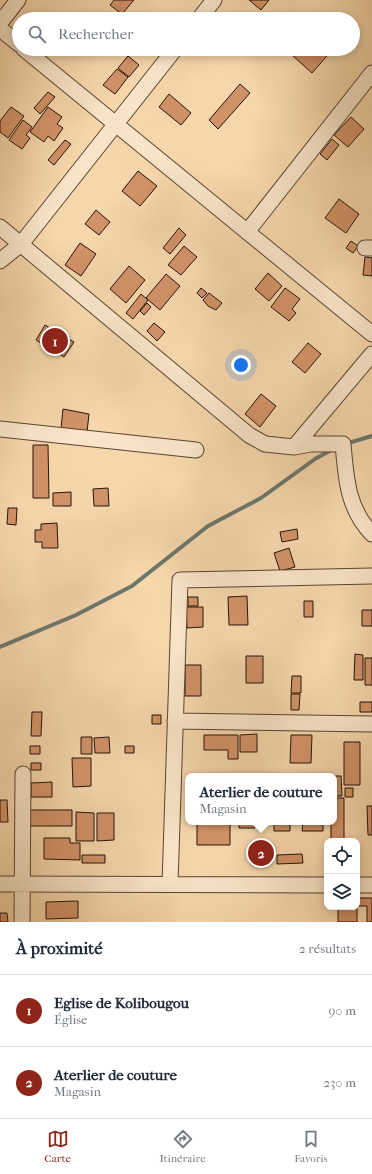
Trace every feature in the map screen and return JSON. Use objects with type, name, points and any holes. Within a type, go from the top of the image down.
[{"type":"street","points":[[0,22],[18,0]]},
{"type":"street","points":[[205,12],[214,0]]},
{"type":"street","points":[[0,29],[12,38]]},
{"type":"street","points":[[33,56],[372,334]]},
{"type":"street","points":[[0,261],[20,244],[170,56]]},
{"type":"street","points":[[247,232],[372,74]]},
{"type":"street","points":[[0,227],[249,435],[265,444],[294,447],[311,444],[343,444],[350,500],[364,526],[372,534]]},
{"type":"street","points":[[294,447],[372,354]]},
{"type":"street","points":[[0,429],[196,450]]},
{"type":"street","points":[[170,884],[180,580],[372,576]]},
{"type":"street","points":[[175,721],[372,724]]},
{"type":"street","points":[[22,922],[23,774]]},
{"type":"street","points":[[0,884],[324,885]]},
{"type":"street","points":[[360,885],[372,885]]},
{"type":"building","points":[[114,0],[134,0],[124,12],[119,12],[110,5]]},
{"type":"building","points":[[249,0],[269,0],[261,10]]},
{"type":"building","points":[[128,56],[139,65],[129,77],[118,68]]},
{"type":"building","points":[[293,56],[327,56],[312,73]]},
{"type":"building","points":[[117,69],[128,77],[115,94],[103,85]]},
{"type":"building","points":[[240,84],[250,93],[218,129],[209,120]]},
{"type":"building","points":[[48,92],[55,97],[40,114],[34,108]]},
{"type":"building","points":[[169,94],[191,113],[181,125],[159,107]]},
{"type":"building","points":[[11,107],[24,116],[8,138],[0,132],[0,121]]},
{"type":"building","points":[[48,107],[62,117],[57,124],[63,128],[54,141],[48,136],[44,142],[30,132]]},
{"type":"building","points":[[351,117],[364,129],[348,147],[334,135]]},
{"type":"building","points":[[23,120],[32,127],[26,135],[30,138],[22,149],[9,140]]},
{"type":"building","points":[[332,139],[339,145],[327,160],[320,154]]},
{"type":"building","points":[[65,140],[71,144],[54,165],[48,160]]},
{"type":"building","points":[[138,171],[157,186],[140,206],[122,191]]},
{"type":"building","points":[[339,199],[359,214],[346,233],[325,218]]},
{"type":"building","points":[[96,210],[110,222],[99,235],[85,224]]},
{"type":"building","points":[[179,228],[186,235],[170,254],[163,248]]},
{"type":"building","points":[[351,241],[358,246],[353,253],[346,248]]},
{"type":"building","points":[[80,243],[96,254],[81,276],[65,265]]},
{"type":"building","points":[[184,246],[197,257],[181,275],[168,265]]},
{"type":"building","points":[[365,257],[372,258],[372,276],[363,275]]},
{"type":"building","points":[[129,266],[145,280],[126,303],[110,289]]},
{"type":"building","points":[[268,273],[282,286],[269,301],[255,289]]},
{"type":"building","points":[[166,274],[180,286],[160,310],[146,298]]},
{"type":"building","points":[[201,288],[207,293],[202,298],[197,293]]},
{"type":"building","points":[[285,288],[300,299],[292,309],[296,313],[289,321],[271,307]]},
{"type":"building","points":[[209,293],[222,303],[216,310],[208,306],[203,300]]},
{"type":"building","points":[[141,294],[148,300],[133,319],[126,313]]},
{"type":"building","points":[[147,303],[151,307],[144,315],[140,311]]},
{"type":"building","points":[[154,323],[165,332],[157,341],[147,331]]},
{"type":"building","points":[[45,325],[74,342],[64,357],[36,340]]},
{"type":"building","points":[[308,343],[321,354],[305,373],[292,362]]},
{"type":"building","points":[[261,394],[276,406],[260,427],[245,414]]},
{"type":"building","points":[[63,409],[89,414],[87,432],[61,428]]},
{"type":"building","points":[[33,445],[48,445],[49,498],[33,498]]},
{"type":"building","points":[[108,488],[109,506],[94,506],[93,489]]},
{"type":"building","points":[[71,492],[71,506],[53,506],[53,493]]},
{"type":"building","points":[[8,508],[17,508],[16,525],[7,524]]},
{"type":"building","points":[[57,523],[58,548],[42,548],[42,542],[35,542],[35,530],[41,530],[41,524]]},
{"type":"building","points":[[297,529],[298,539],[282,542],[280,532]]},
{"type":"building","points":[[289,548],[295,567],[280,571],[274,553]]},
{"type":"building","points":[[247,596],[248,625],[229,625],[228,597]]},
{"type":"building","points":[[188,597],[198,597],[198,606],[188,606]]},
{"type":"building","points":[[304,601],[313,601],[313,617],[304,617]]},
{"type":"building","points":[[186,607],[203,607],[203,627],[187,628]]},
{"type":"building","points":[[362,610],[372,610],[372,626],[362,626]]},
{"type":"building","points":[[355,654],[363,655],[363,680],[354,680]]},
{"type":"building","points":[[246,656],[263,656],[263,683],[246,683]]},
{"type":"building","points":[[365,658],[372,658],[372,685],[365,685]]},
{"type":"building","points":[[185,665],[201,665],[201,696],[185,696]]},
{"type":"building","points":[[292,676],[301,676],[301,693],[291,693]]},
{"type":"building","points":[[291,694],[300,694],[299,710],[291,710]]},
{"type":"building","points":[[360,702],[372,702],[372,712],[360,712]]},
{"type":"building","points":[[32,712],[42,712],[41,736],[31,736]]},
{"type":"building","points":[[152,715],[161,715],[161,724],[152,724]]},
{"type":"building","points":[[257,734],[257,752],[240,752],[240,735]]},
{"type":"building","points":[[204,735],[238,735],[238,759],[228,759],[228,750],[204,750]]},
{"type":"building","points":[[291,735],[312,735],[311,763],[290,763]]},
{"type":"building","points":[[81,737],[92,737],[92,754],[81,754]]},
{"type":"building","points":[[109,737],[110,753],[95,753],[94,738]]},
{"type":"building","points":[[344,742],[360,742],[360,785],[344,785]]},
{"type":"building","points":[[30,746],[40,746],[40,754],[30,754]]},
{"type":"building","points":[[125,746],[134,746],[134,753],[125,753]]},
{"type":"building","points":[[72,758],[91,758],[91,786],[73,787]]},
{"type":"building","points":[[31,763],[41,763],[41,770],[31,770]]},
{"type":"building","points":[[337,776],[341,776],[342,796],[337,796]]},
{"type":"building","points":[[52,782],[52,797],[31,797],[31,783]]},
{"type":"building","points":[[345,788],[353,788],[353,797],[345,797]]},
{"type":"building","points":[[337,798],[344,798],[344,838],[331,838],[331,825],[337,825]]},
{"type":"building","points":[[0,800],[7,800],[8,822],[0,822]]},
{"type":"building","points":[[367,806],[372,806],[372,835],[368,835]]},
{"type":"building","points":[[29,810],[72,810],[72,826],[29,826]]},
{"type":"building","points":[[76,812],[94,813],[94,841],[76,841]]},
{"type":"building","points":[[97,813],[114,813],[114,840],[97,841]]},
{"type":"building","points":[[197,825],[230,825],[230,845],[197,845]]},
{"type":"building","points":[[239,825],[254,825],[255,828],[239,828]]},
{"type":"building","points":[[274,825],[290,825],[290,831],[274,831]]},
{"type":"building","points":[[303,825],[323,825],[323,831],[302,831]]},
{"type":"building","points":[[44,838],[70,838],[70,843],[80,843],[80,860],[44,859]]},
{"type":"building","points":[[302,854],[303,863],[277,864],[277,855]]},
{"type":"building","points":[[82,855],[105,855],[105,863],[82,863]]},
{"type":"building","points":[[360,898],[372,898],[372,922],[367,922],[367,906],[360,906]]},
{"type":"building","points":[[78,901],[78,918],[46,919],[46,902]]},
{"type":"building","points":[[338,910],[357,910],[357,922],[338,922]]},
{"type":"building","points":[[0,913],[7,913],[8,922],[0,922]]},
{"type":"waterway","points":[[345,444],[372,436]]},
{"type":"waterway","points":[[0,647],[76,615],[132,586],[208,526],[261,498],[315,459],[333,449]]},
{"type":"place","name":"Eglise de Kolibougou","points":[[55,341]]},
{"type":"place","name":"Aterlier de couture","points":[[261,853]]}]
